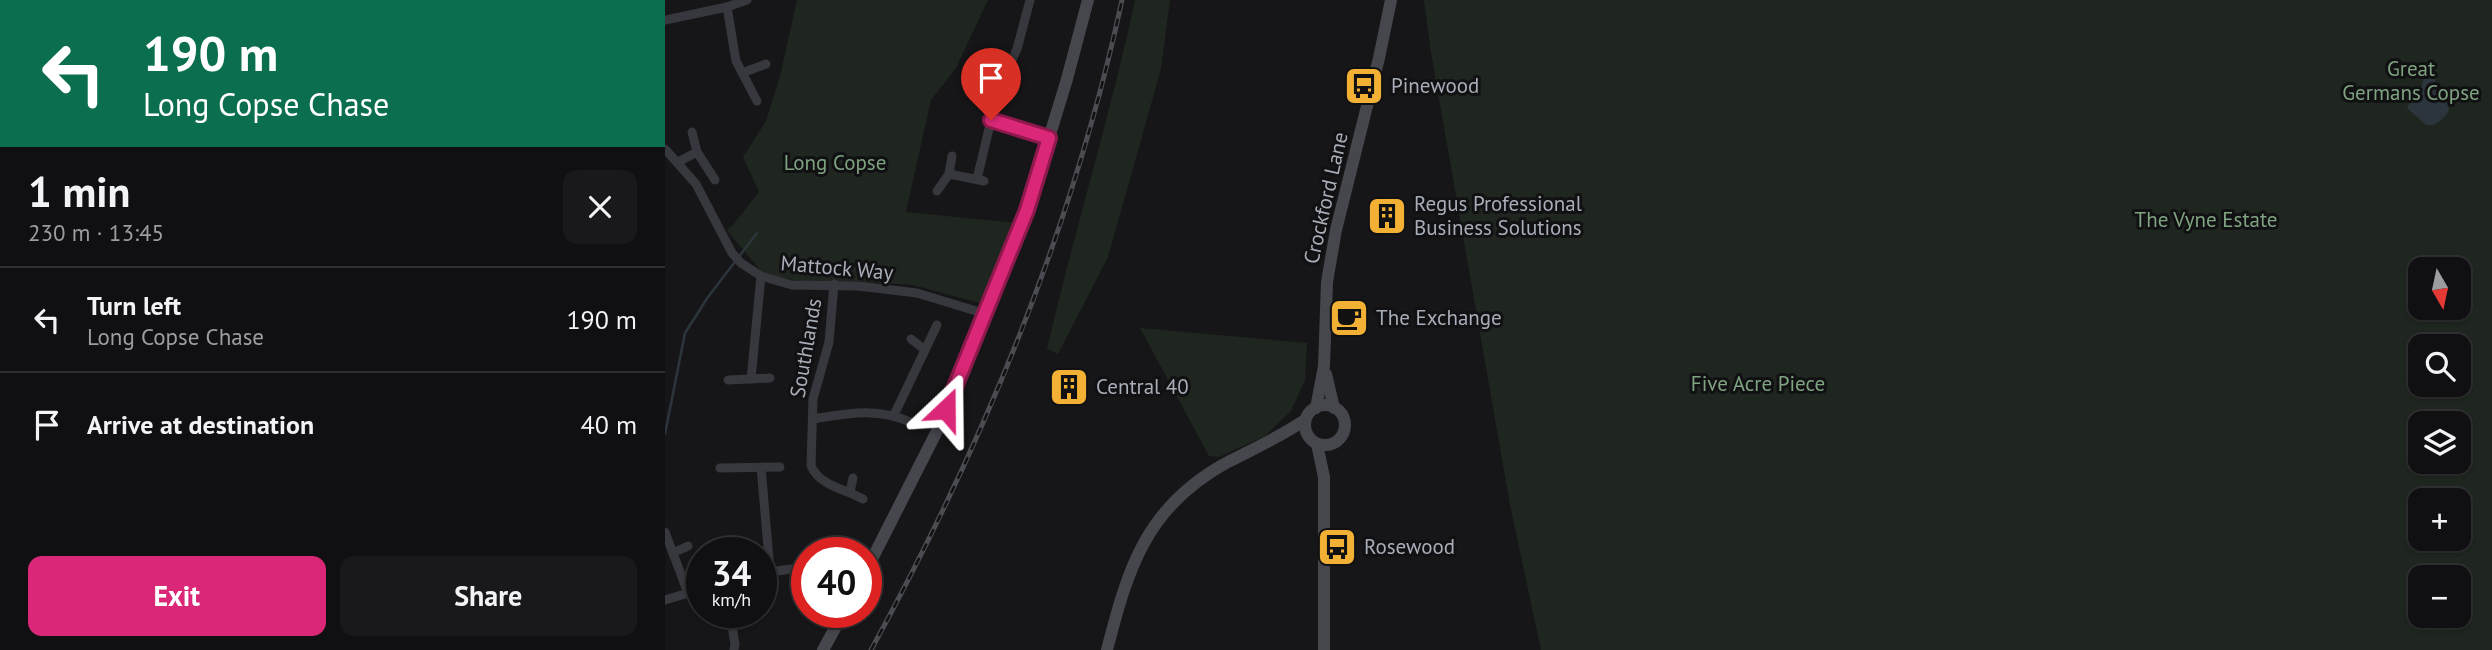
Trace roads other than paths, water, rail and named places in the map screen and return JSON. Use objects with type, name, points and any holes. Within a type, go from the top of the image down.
[{"type":"street","points":[[665,20],[747,0]]},
{"type":"street","points":[[949,174],[980,180],[998,91],[1017,49],[1030,0]]},
{"type":"street","points":[[882,539],[937,431],[1027,210],[1088,0]]},
{"type":"street","name":"Crockford Lane","points":[[1316,408],[1324,366],[1327,282],[1336,230],[1391,0]]},
{"type":"street","points":[[727,7],[736,61],[757,101]]},
{"type":"street","points":[[742,73],[766,64]]},
{"type":"street","points":[[991,120],[1049,138]]},
{"type":"street","points":[[692,132],[697,152],[715,180]]},
{"type":"street","name":"Mattock Way","points":[[665,149],[696,184],[732,253],[741,263],[761,276],[792,285],[834,284],[917,293],[986,314]]},
{"type":"street","points":[[678,162],[697,152]]},
{"type":"street","points":[[937,191],[949,174],[953,156]]},
{"type":"street","points":[[751,379],[761,276]]},
{"type":"street","name":"Southlands","points":[[834,284],[829,342],[816,383],[811,466],[822,481],[863,499]]},
{"type":"street","points":[[894,415],[937,325]]},
{"type":"street","points":[[911,339],[924,349]]},
{"type":"street","name":"Crockford Lane","points":[[1324,366],[1334,408]]},
{"type":"street","points":[[728,380],[771,378]]},
{"type":"street","points":[[1107,650],[1133,562],[1162,514],[1209,474],[1280,436],[1305,420],[1316,408],[1327,405],[1334,408],[1342,415],[1345,427],[1343,435],[1329,445],[1280,436]]},
{"type":"street","name":"Southlands","points":[[813,419],[865,411],[894,415],[913,423]]},
{"type":"street","points":[[1305,420],[1324,477],[1324,650]]},
{"type":"street","points":[[1324,477],[1336,442]]},
{"type":"street","points":[[761,467],[764,537]]},
{"type":"street","points":[[720,468],[780,467]]},
{"type":"street","points":[[850,492],[853,478]]},
{"type":"street","points":[[665,532],[686,588]]},
{"type":"street","points":[[673,553],[686,547]]},
{"type":"street","points":[[665,600],[686,594]]},
{"type":"street","points":[[732,628],[734,648],[745,650]]},
{"type":"street","points":[[823,650],[835,628]]},
{"type":"waterway","points":[[665,434],[685,333],[708,297],[757,233]]},
{"type":"railway","points":[[871,650],[951,494],[1020,334],[1078,169],[1122,0]]},
{"type":"place","name":"Pinewood","points":[[1364,86]]},
{"type":"place","name":"Regus Professional Business Solutions","points":[[1387,216]]},
{"type":"place","name":"The Exchange","points":[[1349,318]]},
{"type":"place","name":"Central 40","points":[[1069,387]]},
{"type":"place","name":"Rosewood","points":[[1337,547]]},
{"type":"park label","name":"Great Germans Copse","points":[[2411,81]]},
{"type":"park label","name":"Long Copse","points":[[835,163]]},
{"type":"park label","name":"The Vyne Estate","points":[[2206,220]]},
{"type":"park label","name":"Five Acre Piece","points":[[1758,384]]}]
